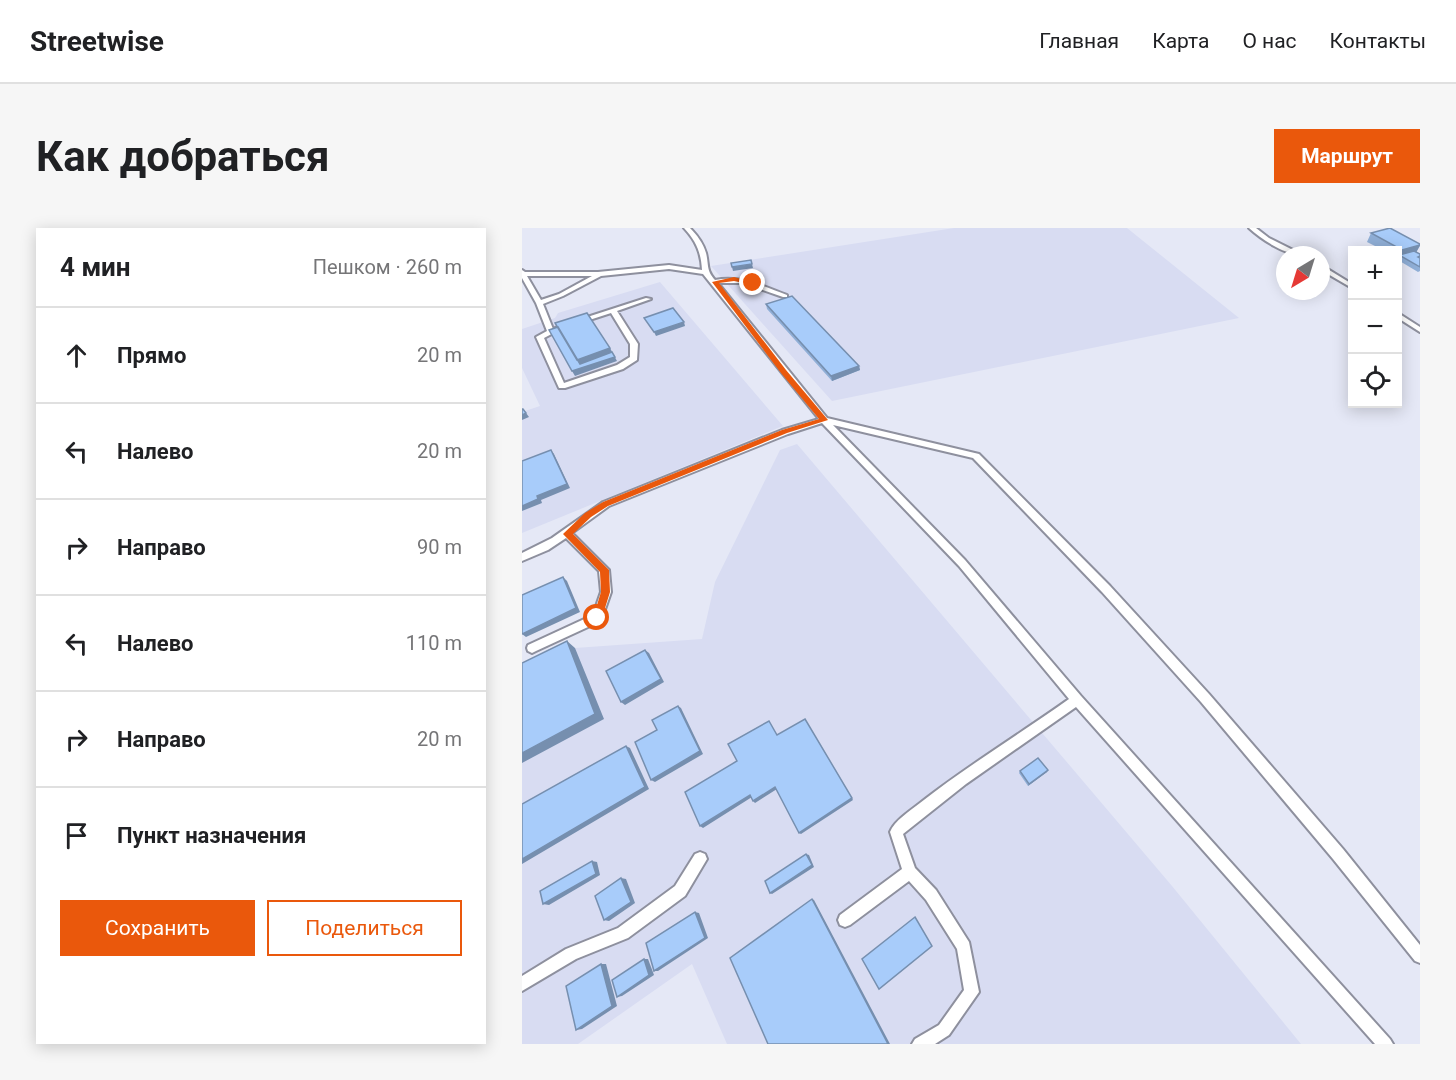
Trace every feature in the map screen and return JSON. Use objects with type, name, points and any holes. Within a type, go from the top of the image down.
[{"type":"lane","points":[[687,228],[697,237],[703,249],[705,272]]},
{"type":"lane","points":[[1252,228],[1281,246]]},
{"type":"lane","points":[[522,273],[598,274],[669,267],[705,272],[824,420],[962,563],[1077,700],[1385,1044]]},
{"type":"lane","points":[[1330,272],[1348,283]]},
{"type":"lane","points":[[522,273],[539,303],[550,330]]},
{"type":"lane","points":[[539,303],[561,295],[598,274]]},
{"type":"lane","points":[[715,282],[734,279],[753,283],[785,296]]},
{"type":"lane","points":[[613,311],[634,344],[634,358],[620,367],[562,386],[540,337],[550,330],[648,299]]},
{"type":"lane","points":[[1402,318],[1420,330]]},
{"type":"lane","points":[[522,558],[534,554],[567,534],[588,515],[606,504],[784,432],[824,420],[976,456],[1106,589],[1205,698],[1338,854],[1420,956]]},
{"type":"lane","points":[[532,648],[597,618],[606,592],[604,570],[567,534]]},
{"type":"lane","points":[[920,1044],[944,1030],[972,992],[964,947],[932,896],[910,872],[896,832],[922,807],[1077,700]]},
{"type":"lane","points":[[522,984],[571,954],[623,933],[680,891],[700,859]]},
{"type":"lane","points":[[845,920],[910,872]]},
{"type":"shaded area","points":[[954,228],[1127,228],[1239,318],[832,401],[711,266]]},
{"type":"shaded area","points":[[660,282],[783,426],[522,533],[522,412],[540,406],[522,368],[522,329],[555,318],[558,313]]},
{"type":"shaded area","points":[[797,444],[1172,886],[1301,1044],[727,1044],[692,964],[578,1044],[522,1044],[522,674],[575,648],[702,639],[715,582],[780,450]]},
{"type":"building","points":[[1390,228],[1420,245],[1402,250],[1402,246],[1395,246],[1371,233]]},
{"type":"building","points":[[1414,251],[1420,254],[1418,257],[1420,267],[1402,257],[1402,254]]},
{"type":"building","points":[[751,260],[752,264],[732,267],[731,263]]},
{"type":"building","points":[[792,296],[859,366],[831,376],[766,304]]},
{"type":"building","points":[[673,308],[684,322],[654,332],[644,318]]},
{"type":"building","points":[[587,313],[610,348],[577,360],[555,323]]},
{"type":"building","points":[[558,327],[580,364],[612,352],[615,357],[572,371],[549,330]]},
{"type":"building","points":[[551,450],[567,484],[537,496],[538,499],[522,506],[522,461]]},
{"type":"building","points":[[563,577],[576,608],[522,634],[522,595]]},
{"type":"building","points":[[567,641],[595,714],[522,753],[522,663]]},
{"type":"building","points":[[645,650],[661,679],[621,702],[606,671]]},
{"type":"building","points":[[678,706],[700,751],[651,780],[635,742],[657,730],[652,720]]},
{"type":"building","points":[[805,719],[852,798],[799,833],[775,787],[753,801],[750,795],[700,826],[685,792],[737,761],[728,744],[769,721],[777,735]]},
{"type":"building","points":[[626,746],[645,787],[522,859],[522,804]]},
{"type":"building","points":[[1038,758],[1048,770],[1029,784],[1020,771]]},
{"type":"building","points":[[806,854],[812,865],[770,893],[765,881]]},
{"type":"building","points":[[592,861],[596,874],[543,904],[540,891]]},
{"type":"building","points":[[621,878],[631,902],[604,920],[595,896]]},
{"type":"building","points":[[812,899],[888,1044],[768,1044],[730,958]]},
{"type":"building","points":[[695,912],[705,938],[654,971],[646,943]]},
{"type":"building","points":[[915,917],[932,946],[879,989],[862,959]]},
{"type":"building","points":[[644,959],[649,975],[617,997],[612,980]]},
{"type":"building","points":[[601,964],[612,1006],[576,1030],[566,986]]},
{"type":"route","points":[[597,618],[606,592],[604,570],[567,534],[588,515],[606,504],[784,432],[824,420],[783,371],[715,282],[734,279],[753,283]]}]
